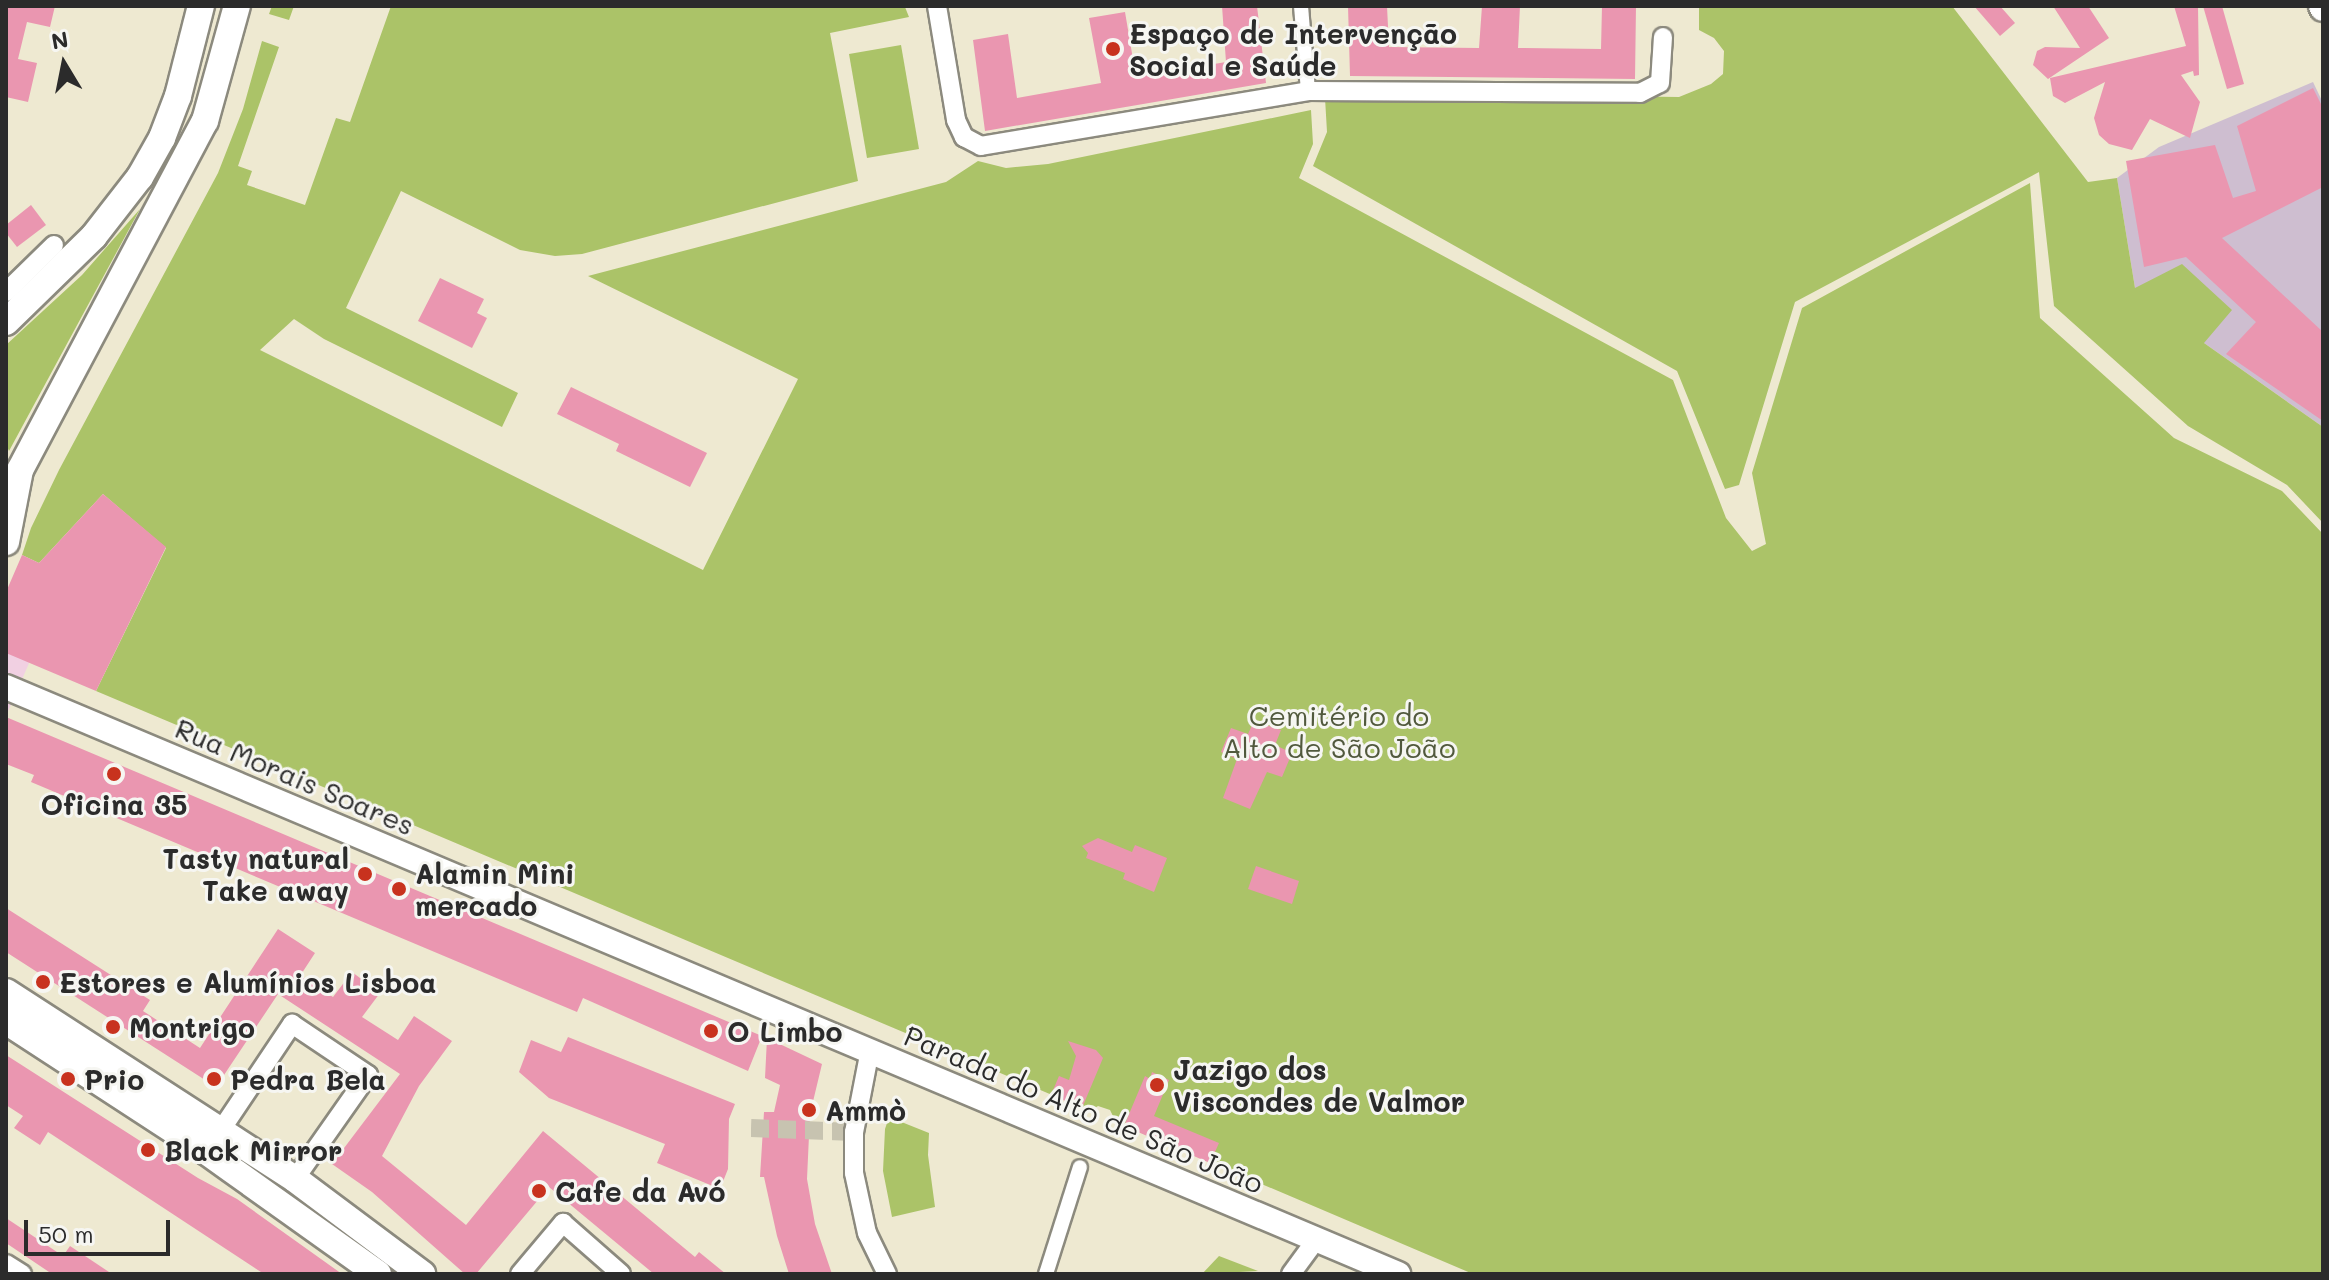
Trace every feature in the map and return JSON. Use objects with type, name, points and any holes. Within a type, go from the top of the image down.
[{"type":"main road","points":[[6,322],[94,236],[140,177],[171,117],[201,6]]},
{"type":"main road","points":[[6,542],[20,470],[205,121],[237,6]]},
{"type":"main road","points":[[6,473],[13,507]]},
{"type":"main road","points":[[6,992],[295,1179],[422,1274]]},
{"type":"main road","points":[[6,1021],[207,1152],[378,1274]]},
{"type":"main road","points":[[207,1152],[221,1130]]},
{"type":"main road","points":[[280,1203],[295,1179]]},
{"type":"street","points":[[937,6],[956,120],[964,137],[981,146],[1308,91],[1640,93],[1655,89],[1660,83],[1664,63],[1663,37]]},
{"type":"street","points":[[1301,6],[1308,91]]},
{"type":"street","points":[[6,292],[54,245]]},
{"type":"street","name":"Rua Morais Soares","points":[[6,687],[870,1050]]},
{"type":"street","points":[[221,1130],[292,1024],[368,1075],[295,1179]]},
{"type":"street","name":"Parada do Alto de São João","points":[[887,1274],[867,1233],[854,1173],[854,1132],[870,1050],[1398,1274]]},
{"type":"street","name":"Parada do Alto de São João","points":[[1046,1274],[1080,1167]]},
{"type":"street","points":[[520,1274],[563,1223],[621,1274]]},
{"type":"street","points":[[1291,1274],[1316,1240]]},
{"type":"street","points":[[6,1264],[22,1274]]},
{"type":"shaded area","points":[[2313,82],[2323,103],[2323,427],[2204,343],[2135,288],[2117,178],[2159,147]]},
{"type":"shaded area","points":[[6,597],[50,615],[6,716]]},
{"type":"green space","points":[[272,6],[294,6],[289,20],[269,14]]},
{"type":"green space","name":"Cemitério do Alto de São João","points":[[391,6],[905,7],[909,17],[830,33],[858,181],[582,254],[555,256],[520,250],[401,191],[346,308],[518,393],[502,427],[324,339],[294,319],[260,350],[703,570],[798,379],[588,276],[946,182],[978,161],[1006,168],[1048,164],[1311,110],[1313,144],[1299,178],[1673,380],[1726,518],[1752,551],[1766,544],[1752,473],[1802,308],[2030,183],[2040,318],[2174,438],[2282,491],[2323,534],[2323,1274],[1473,1274],[1116,1122],[1110,1110],[1098,1106],[1090,1111],[96,691],[166,548],[103,494],[39,563],[22,555],[31,528],[218,173],[243,109],[262,41],[279,47],[238,166],[252,171],[247,185],[305,205],[336,118],[350,122]]},
{"type":"green space","points":[[1699,6],[1952,6],[2088,182],[2117,178],[2135,288],[2182,264],[2232,310],[2204,343],[2323,427],[2323,523],[2287,485],[2188,426],[2054,306],[2039,172],[1795,302],[1739,485],[1725,489],[1677,371],[1313,166],[1327,132],[1325,98],[1454,94],[1679,97],[1711,84],[1723,74],[1724,51],[1714,38],[1699,30]]},
{"type":"green space","points":[[901,45],[919,149],[867,158],[849,54]]},
{"type":"green space","points":[[140,209],[9,451],[6,444],[6,345],[82,275]]},
{"type":"green space","points":[[889,1117],[929,1133],[928,1155],[935,1207],[892,1217],[883,1171],[885,1129]]},
{"type":"green space","points":[[1219,1256],[1258,1271],[1202,1274]]},
{"type":"building","points":[[6,6],[55,6],[50,27],[27,22],[18,59],[37,63],[28,102],[6,97]]},
{"type":"building","points":[[1222,6],[1257,6],[1266,83],[985,131],[973,40],[1008,34],[1017,98],[1101,83],[1089,18],[1125,12],[1136,77],[1226,62]]},
{"type":"building","points":[[1348,6],[1387,6],[1389,47],[1479,48],[1482,6],[1520,6],[1518,48],[1601,49],[1602,6],[1636,6],[1635,79],[1350,76]]},
{"type":"building","points":[[1974,6],[2000,6],[2015,23],[2000,36]]},
{"type":"building","points":[[2053,6],[2088,6],[2109,38],[2048,79],[2033,65],[2037,51],[2045,47],[2080,48]]},
{"type":"building","points":[[2174,6],[2198,6],[2199,75],[2194,76],[2193,71],[2181,75],[2200,102],[2190,138],[2150,119],[2132,150],[2109,144],[2099,135],[2094,118],[2105,82],[2065,103],[2053,96],[2050,78],[2186,46]]},
{"type":"building","points":[[2203,6],[2222,6],[2244,84],[2227,89]]},
{"type":"building","points":[[2313,88],[2323,108],[2323,187],[2222,238],[2323,332],[2323,421],[2226,354],[2256,322],[2186,257],[2144,267],[2126,161],[2215,145],[2233,198],[2256,191],[2237,126]]},
{"type":"building","points":[[31,205],[46,225],[17,247],[6,233],[6,225]]},
{"type":"building","points":[[440,278],[484,299],[477,313],[487,318],[472,348],[418,321]]},
{"type":"building","points":[[571,387],[707,453],[690,487],[616,451],[619,444],[557,414]]},
{"type":"building","points":[[103,494],[166,547],[96,691],[6,653],[6,592],[22,555],[39,563]]},
{"type":"building","points":[[6,717],[762,1036],[748,1071],[583,998],[577,1012],[31,782],[34,775],[6,764]]},
{"type":"building","points":[[1254,721],[1281,730],[1275,745],[1292,753],[1282,777],[1267,772],[1250,809],[1223,798],[1237,759],[1221,752],[1231,728],[1248,734]]},
{"type":"building","points":[[1098,838],[1132,852],[1135,845],[1167,858],[1154,892],[1123,879],[1125,873],[1086,858],[1088,853],[1082,846]]},
{"type":"building","points":[[1256,866],[1299,881],[1292,904],[1248,889]]},
{"type":"building","points":[[6,908],[150,1000],[143,1011],[200,1048],[278,929],[315,953],[300,976],[333,997],[352,972],[380,993],[362,1017],[398,1040],[414,1016],[452,1041],[419,1086],[382,1156],[466,1225],[543,1131],[695,1257],[699,1252],[726,1274],[654,1274],[549,1187],[476,1274],[465,1274],[372,1192],[332,1164],[400,1074],[278,994],[216,1087],[6,952]]},
{"type":"building","points":[[568,1037],[735,1104],[729,1119],[728,1169],[720,1189],[657,1163],[665,1144],[549,1098],[519,1072],[531,1040],[561,1052]]},
{"type":"building","points":[[767,1038],[822,1064],[810,1114],[807,1179],[815,1224],[832,1274],[789,1274],[764,1177],[760,1177],[764,1112],[774,1112],[780,1085],[765,1078]]},
{"type":"building","points":[[1068,1041],[1096,1050],[1103,1058],[1082,1108],[1051,1095],[1059,1076],[1069,1080],[1076,1056]]},
{"type":"building","points":[[6,1055],[198,1178],[237,1199],[342,1274],[264,1274],[48,1132],[40,1145],[14,1128],[23,1116],[6,1105]]},
{"type":"building","points":[[1152,1072],[1169,1080],[1154,1116],[1219,1143],[1210,1163],[1124,1126],[1145,1076],[1150,1079]]},
{"type":"building","points":[[6,1218],[63,1256],[70,1246],[112,1274],[52,1274],[6,1243]]},
{"type":"tunnel","points":[[751,1128],[854,1132]]},
{"type":"place","name":"Espaço de Intervenção Social e Saúde","points":[[1113,49]]},
{"type":"place","name":"Oficina 35","points":[[114,774]]},
{"type":"place","name":"Tasty natural Take away","points":[[365,874]]},
{"type":"place","name":"Alamin Mini mercado","points":[[399,889]]},
{"type":"place","name":"Estores e Alumínios Lisboa","points":[[43,982]]},
{"type":"place","name":"Montrigo","points":[[113,1027]]},
{"type":"place","name":"O Limbo","points":[[711,1031]]},
{"type":"place","name":"Prio","points":[[68,1079]]},
{"type":"place","name":"Pedra Bela","points":[[214,1079]]},
{"type":"place","name":"Jazigo dos Viscondes de Valmor","points":[[1157,1085]]},
{"type":"place","name":"Ammò","points":[[809,1110]]},
{"type":"place","name":"Black Mirror","points":[[148,1150]]},
{"type":"place","name":"Cafe da Avó","points":[[539,1191]]}]
